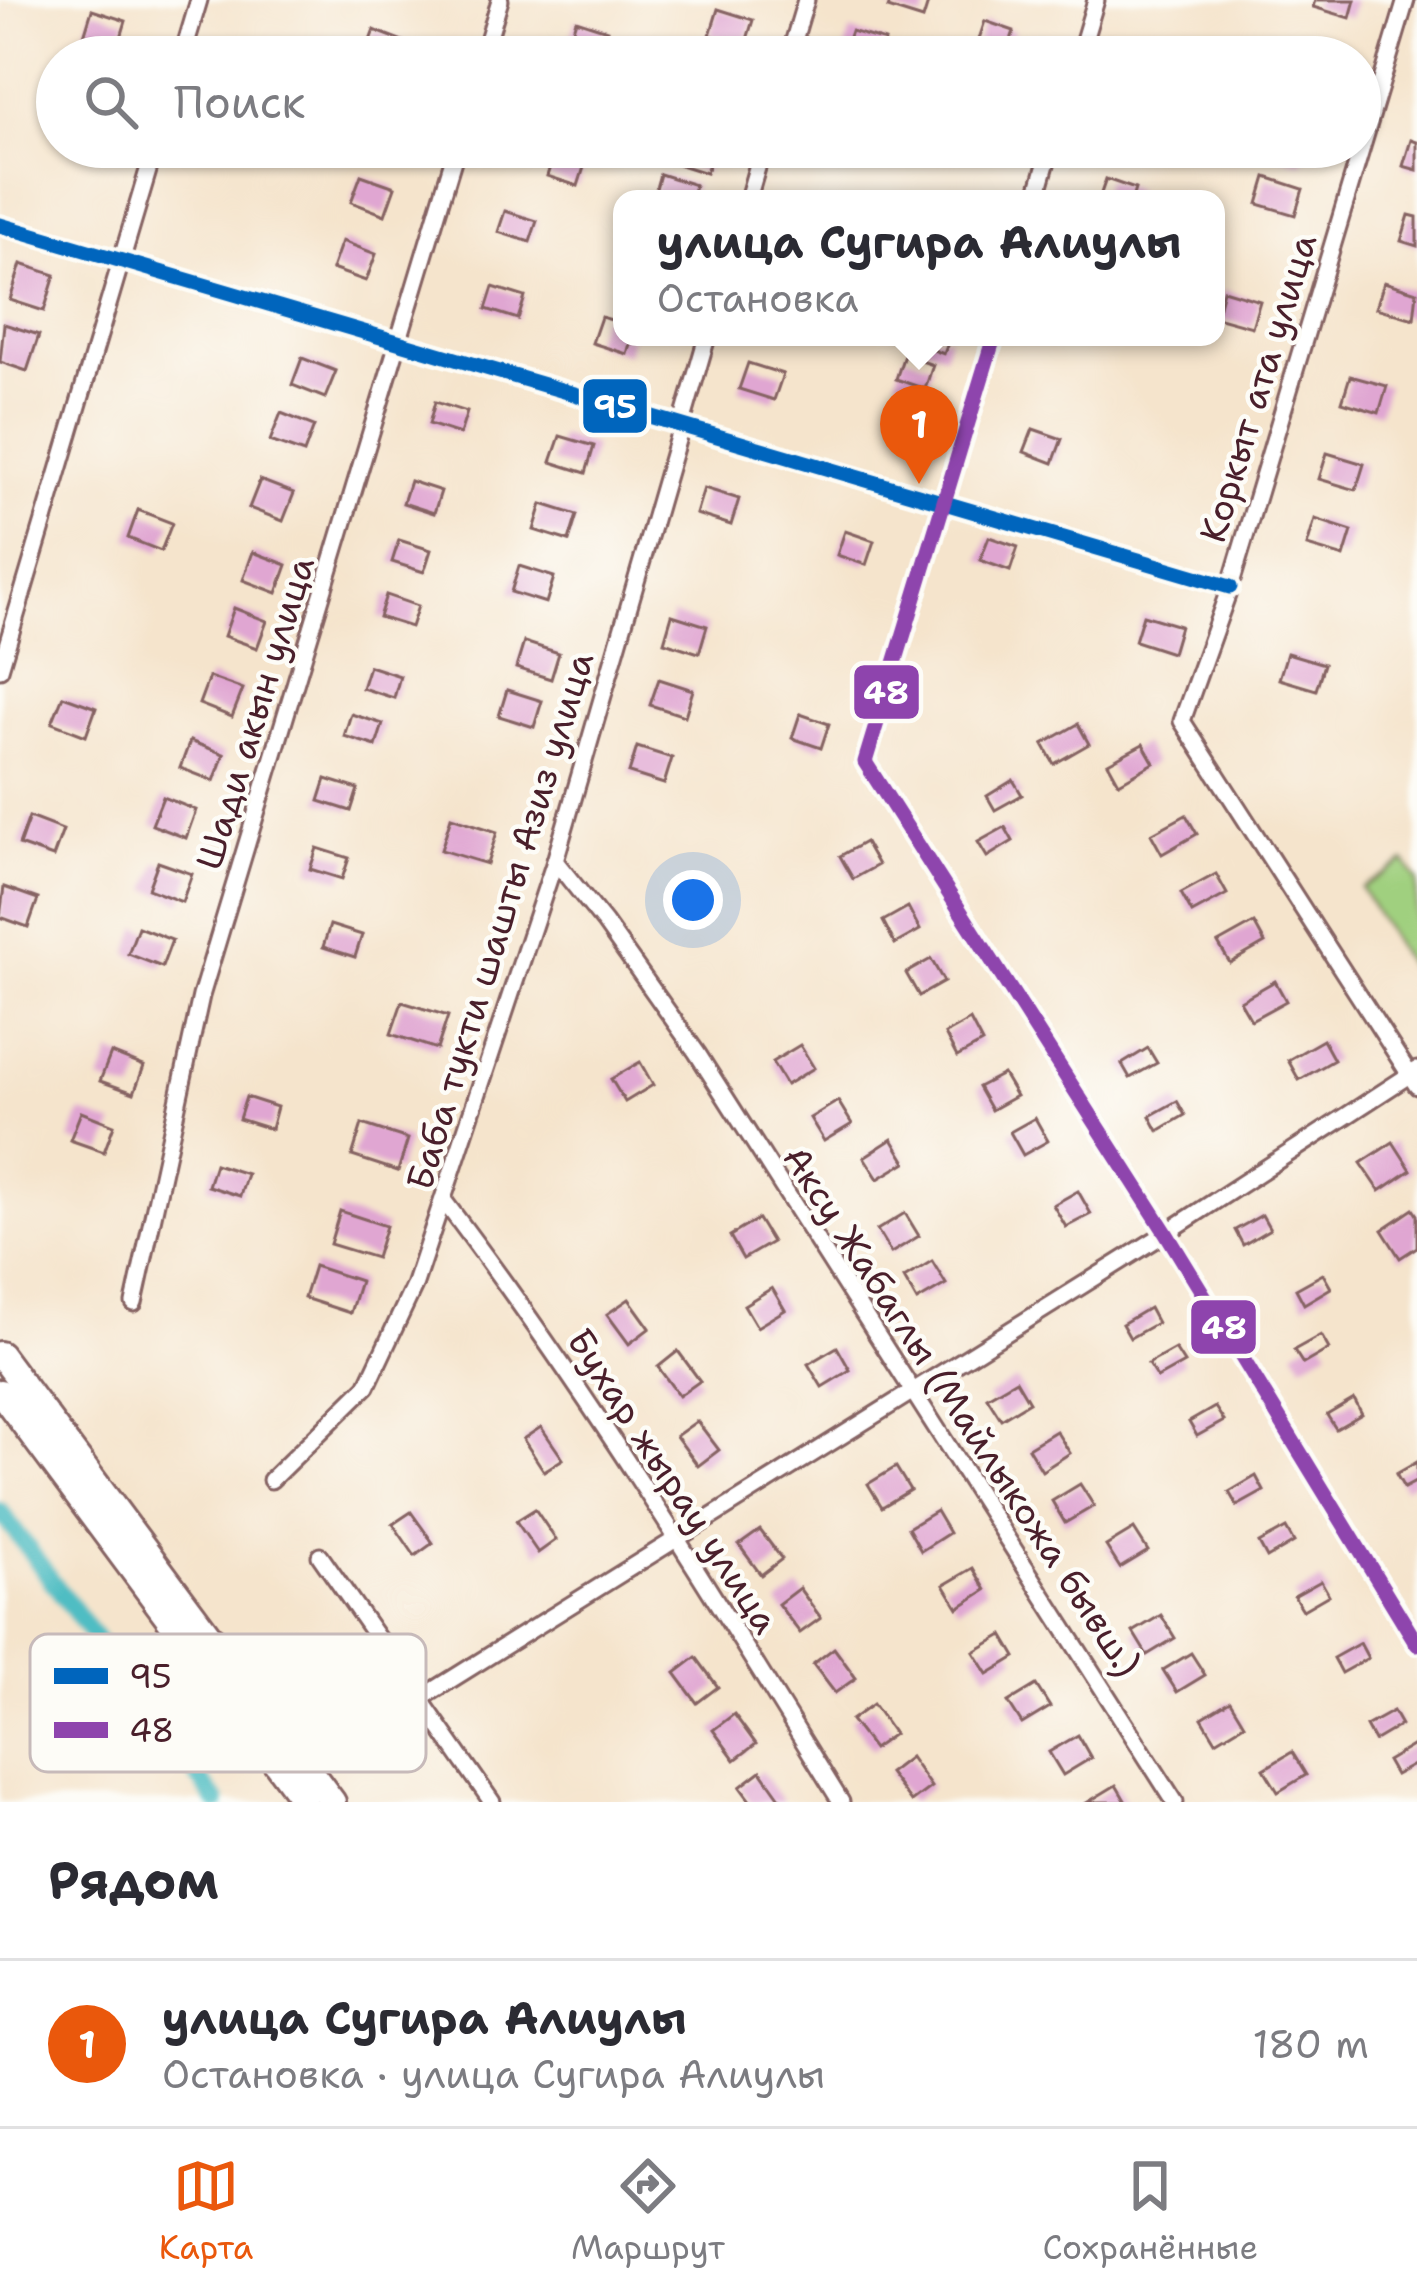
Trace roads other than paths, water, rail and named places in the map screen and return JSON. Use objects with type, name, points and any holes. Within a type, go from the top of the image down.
[{"type":"highway","points":[[0,1354],[208,1634]]},
{"type":"highway","points":[[0,1391],[180,1634]]},
{"type":"highway","points":[[283,1772],[305,1802]]},
{"type":"highway","points":[[311,1772],[333,1802]]},
{"type":"street","points":[[188,36],[199,0]]},
{"type":"street","points":[[489,36],[500,0]]},
{"type":"street","points":[[796,36],[806,0]]},
{"type":"street","points":[[1085,36],[1096,0]]},
{"type":"street","name":"Коркыт ата улица","points":[[1381,83],[1406,0]]},
{"type":"street","points":[[0,669],[149,168]]},
{"type":"street","name":"Шади акын улица","points":[[134,1303],[201,996],[451,168]]},
{"type":"street","name":"Коркыт ата улица","points":[[1356,168],[1230,587],[1182,721],[1414,1076]]},
{"type":"street","points":[[0,225],[1230,587]]},
{"type":"street","name":"Баба тукти шашты Азиз улица","points":[[271,1480],[367,1386],[414,1286],[555,861],[704,346]]},
{"type":"street","points":[[991,346],[865,762],[1166,1233],[1417,1644]]},
{"type":"street","name":"Аксу Жабаглы (Майлыкожа бывш.)","points":[[555,861],[697,1053],[1175,1802]]},
{"type":"street","points":[[426,1695],[1414,1076]]},
{"type":"street","name":"Бухар жырау улица","points":[[444,1201],[515,1294],[677,1537],[841,1802]]},
{"type":"street","points":[[320,1556],[375,1634]]},
{"type":"street","points":[[426,1708],[492,1802]]},
{"type":"waterway","points":[[0,1511],[92,1634]]},
{"type":"waterway","points":[[195,1772],[217,1802]]},
{"type":"place","name":"улица Сугира Алиулы","points":[[919,484]]}]
